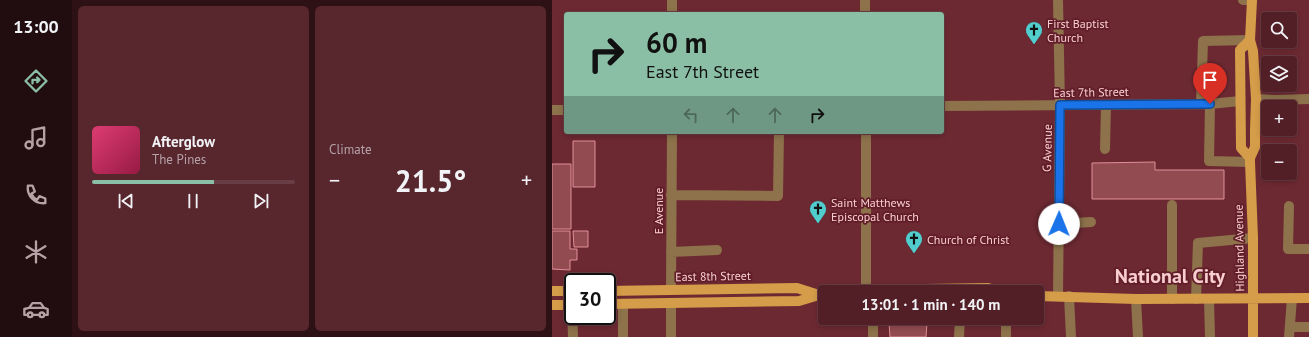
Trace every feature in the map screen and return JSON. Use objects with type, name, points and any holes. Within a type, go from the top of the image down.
[{"type":"main road","name":"Highland Avenue","points":[[1252,0],[1250,40],[1253,51],[1256,99],[1255,147],[1250,160],[1253,337]]},
{"type":"main road","name":"Highland Avenue","points":[[1250,40],[1240,50],[1241,148],[1250,160]]},
{"type":"main road","name":"East 8th Street","points":[[616,291],[797,288],[818,294]]},
{"type":"main road","points":[[552,291],[564,291]]},
{"type":"main road","name":"East 8th Street","points":[[616,304],[799,301],[818,296]]},
{"type":"main road","points":[[1044,296],[1136,299],[1309,298]]},
{"type":"main road","points":[[552,305],[564,305]]},
{"type":"street","points":[[672,0],[672,12]]},
{"type":"street","points":[[865,0],[865,12]]},
{"type":"street","name":"G Avenue","points":[[1058,0],[1060,105],[1058,296]]},
{"type":"street","points":[[1243,0],[1252,0]]},
{"type":"street","points":[[1250,40],[1203,41],[1209,161],[1250,160]]},
{"type":"street","points":[[1256,99],[1309,99]]},
{"type":"street","name":"East 7th Street","points":[[944,106],[1206,104],[1240,101]]},
{"type":"street","points":[[1105,149],[1106,105]]},
{"type":"street","points":[[552,110],[564,110]]},
{"type":"street","name":"E Avenue","points":[[670,290],[672,134]]},
{"type":"street","points":[[671,195],[778,196],[779,134]]},
{"type":"street","points":[[866,134],[866,285]]},
{"type":"street","points":[[1172,205],[1172,299]]},
{"type":"street","points":[[1289,206],[1288,249],[1309,250]]},
{"type":"street","points":[[1059,224],[1091,222]]},
{"type":"street","points":[[1196,299],[1198,243],[1252,238]]},
{"type":"street","points":[[671,252],[717,250]]},
{"type":"street","points":[[1069,296],[1071,337]]},
{"type":"street","points":[[1209,298],[1210,337]]},
{"type":"street","points":[[1292,298],[1289,332],[1309,327]]},
{"type":"street","points":[[1136,299],[1138,337]]},
{"type":"street","points":[[622,304],[623,337]]},
{"type":"street","points":[[671,304],[671,337]]},
{"type":"street","points":[[573,325],[573,337]]},
{"type":"street","points":[[873,325],[873,337]]},
{"type":"street","points":[[959,337],[960,325]]},
{"type":"street","points":[[1006,325],[1006,337]]},
{"type":"building","points":[[573,141],[595,141],[595,187],[573,187]]},
{"type":"building","points":[[1155,162],[1155,170],[1224,170],[1224,199],[1092,199],[1092,163]]},
{"type":"building","points":[[552,164],[571,164],[571,229],[552,229]]},
{"type":"building","points":[[552,231],[570,231],[570,249],[577,249],[577,260],[570,260],[570,270],[552,269]]},
{"type":"building","points":[[573,231],[588,231],[588,247],[574,247]]},
{"type":"building","points":[[889,325],[927,325],[926,337],[890,337]]},
{"type":"place","name":"First Baptist Church","points":[[1034,45]]},
{"type":"place","name":"Saint Matthews Episcopal Church","points":[[818,224]]},
{"type":"place","name":"Church of Christ","points":[[914,254]]},
{"type":"district","name":"National City","points":[[1170,276]]},
{"type":"route","points":[[1059,224],[1060,105],[1210,104]]}]
